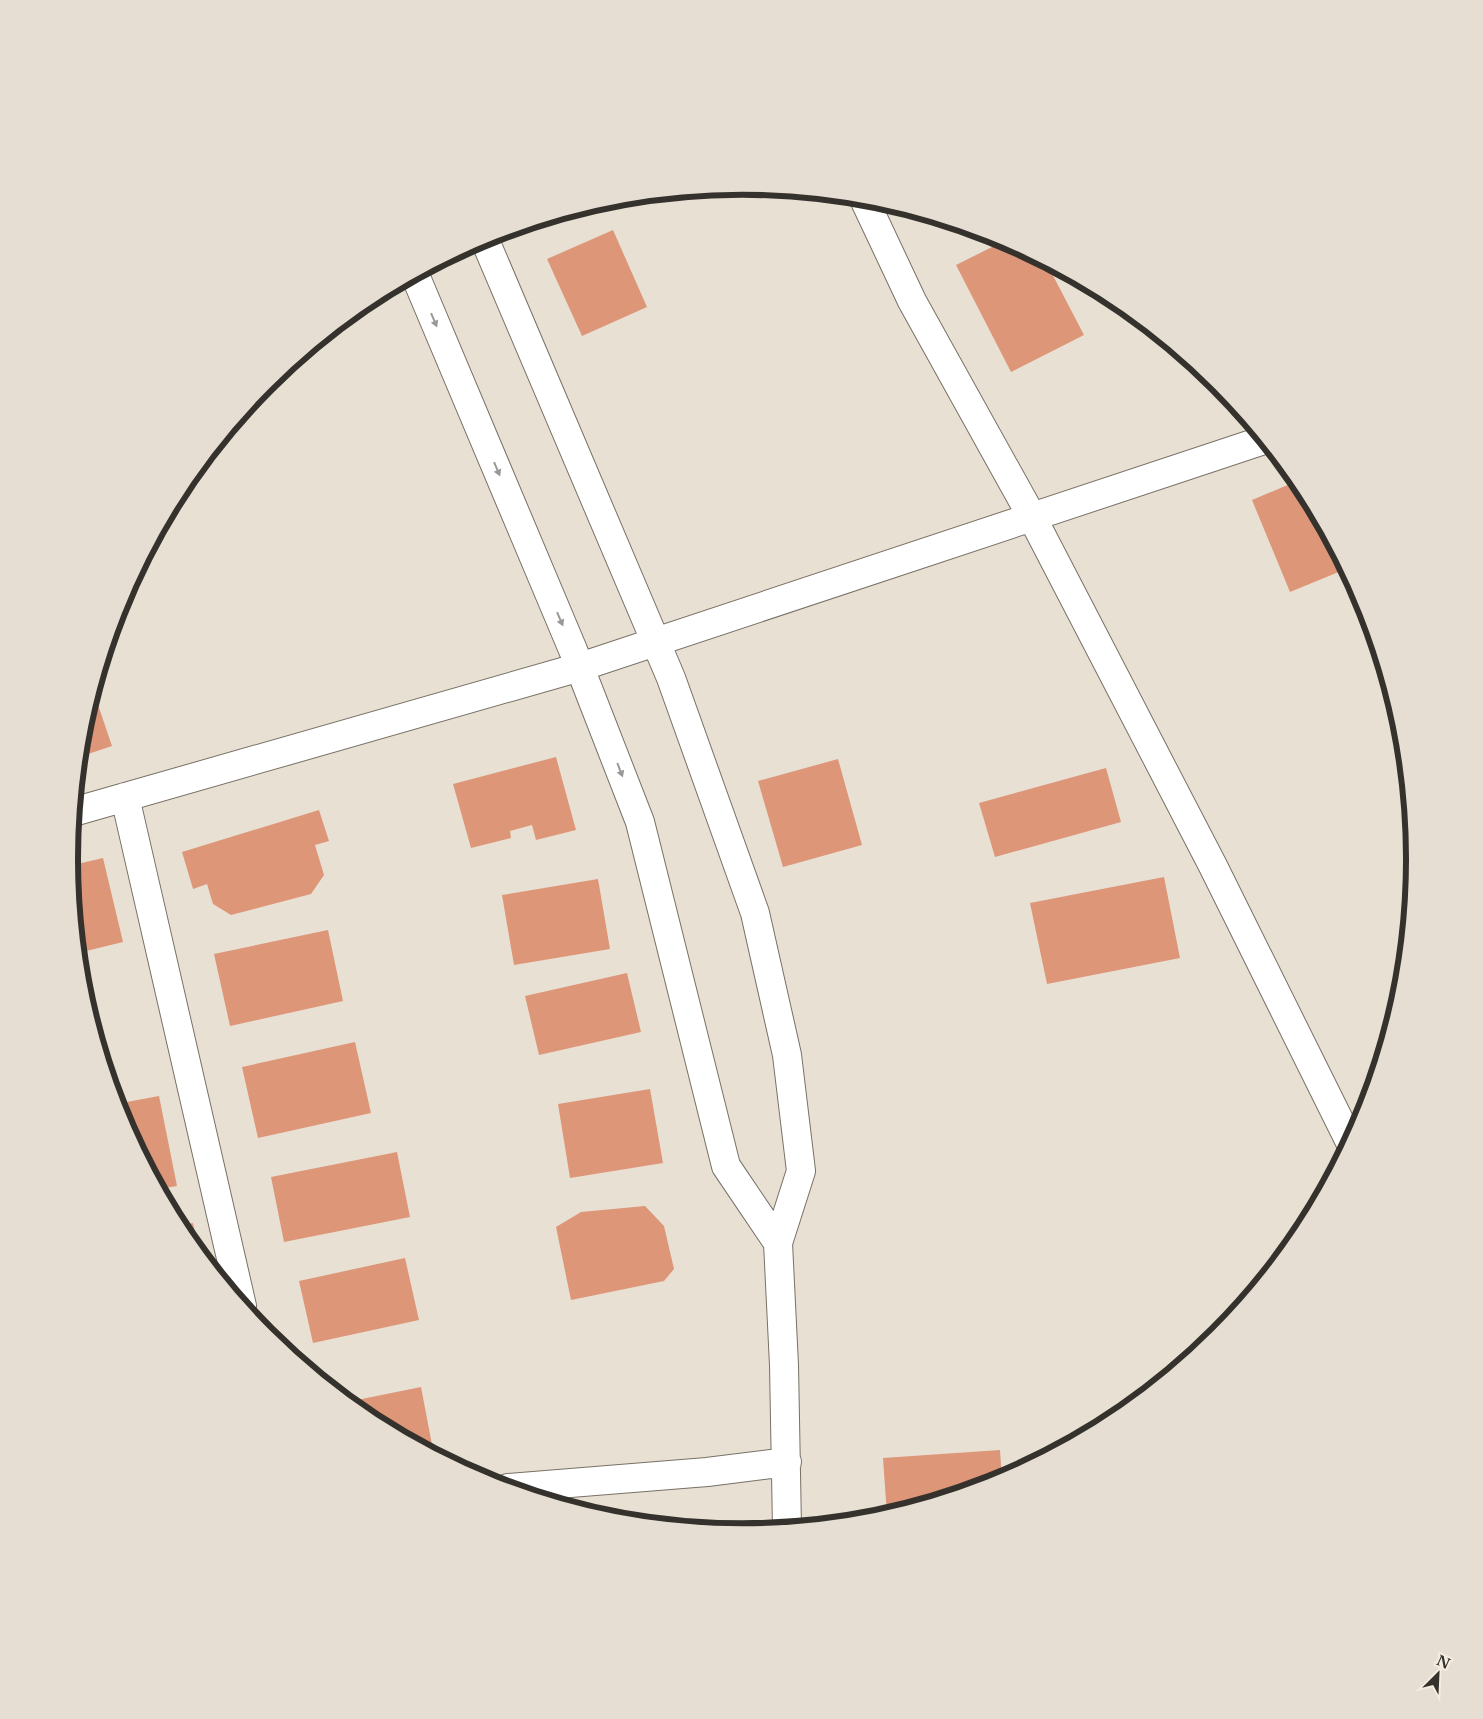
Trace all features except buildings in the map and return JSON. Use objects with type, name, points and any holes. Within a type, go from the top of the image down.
[{"type":"street","points":[[868,208],[912,301],[1032,517],[1214,866],[1346,1134]]},
{"type":"street","points":[[487,246],[671,678],[754,914],[786,1055],[801,1171],[778,1242],[786,1462],[786,1522]]},
{"type":"street","points":[[417,280],[580,667],[640,822],[726,1166],[778,1242]]},
{"type":"street","points":[[80,810],[580,667],[1257,442]]},
{"type":"street","points":[[125,796],[239,1293]]},
{"type":"street","points":[[524,1487],[707,1472],[786,1462]]}]
